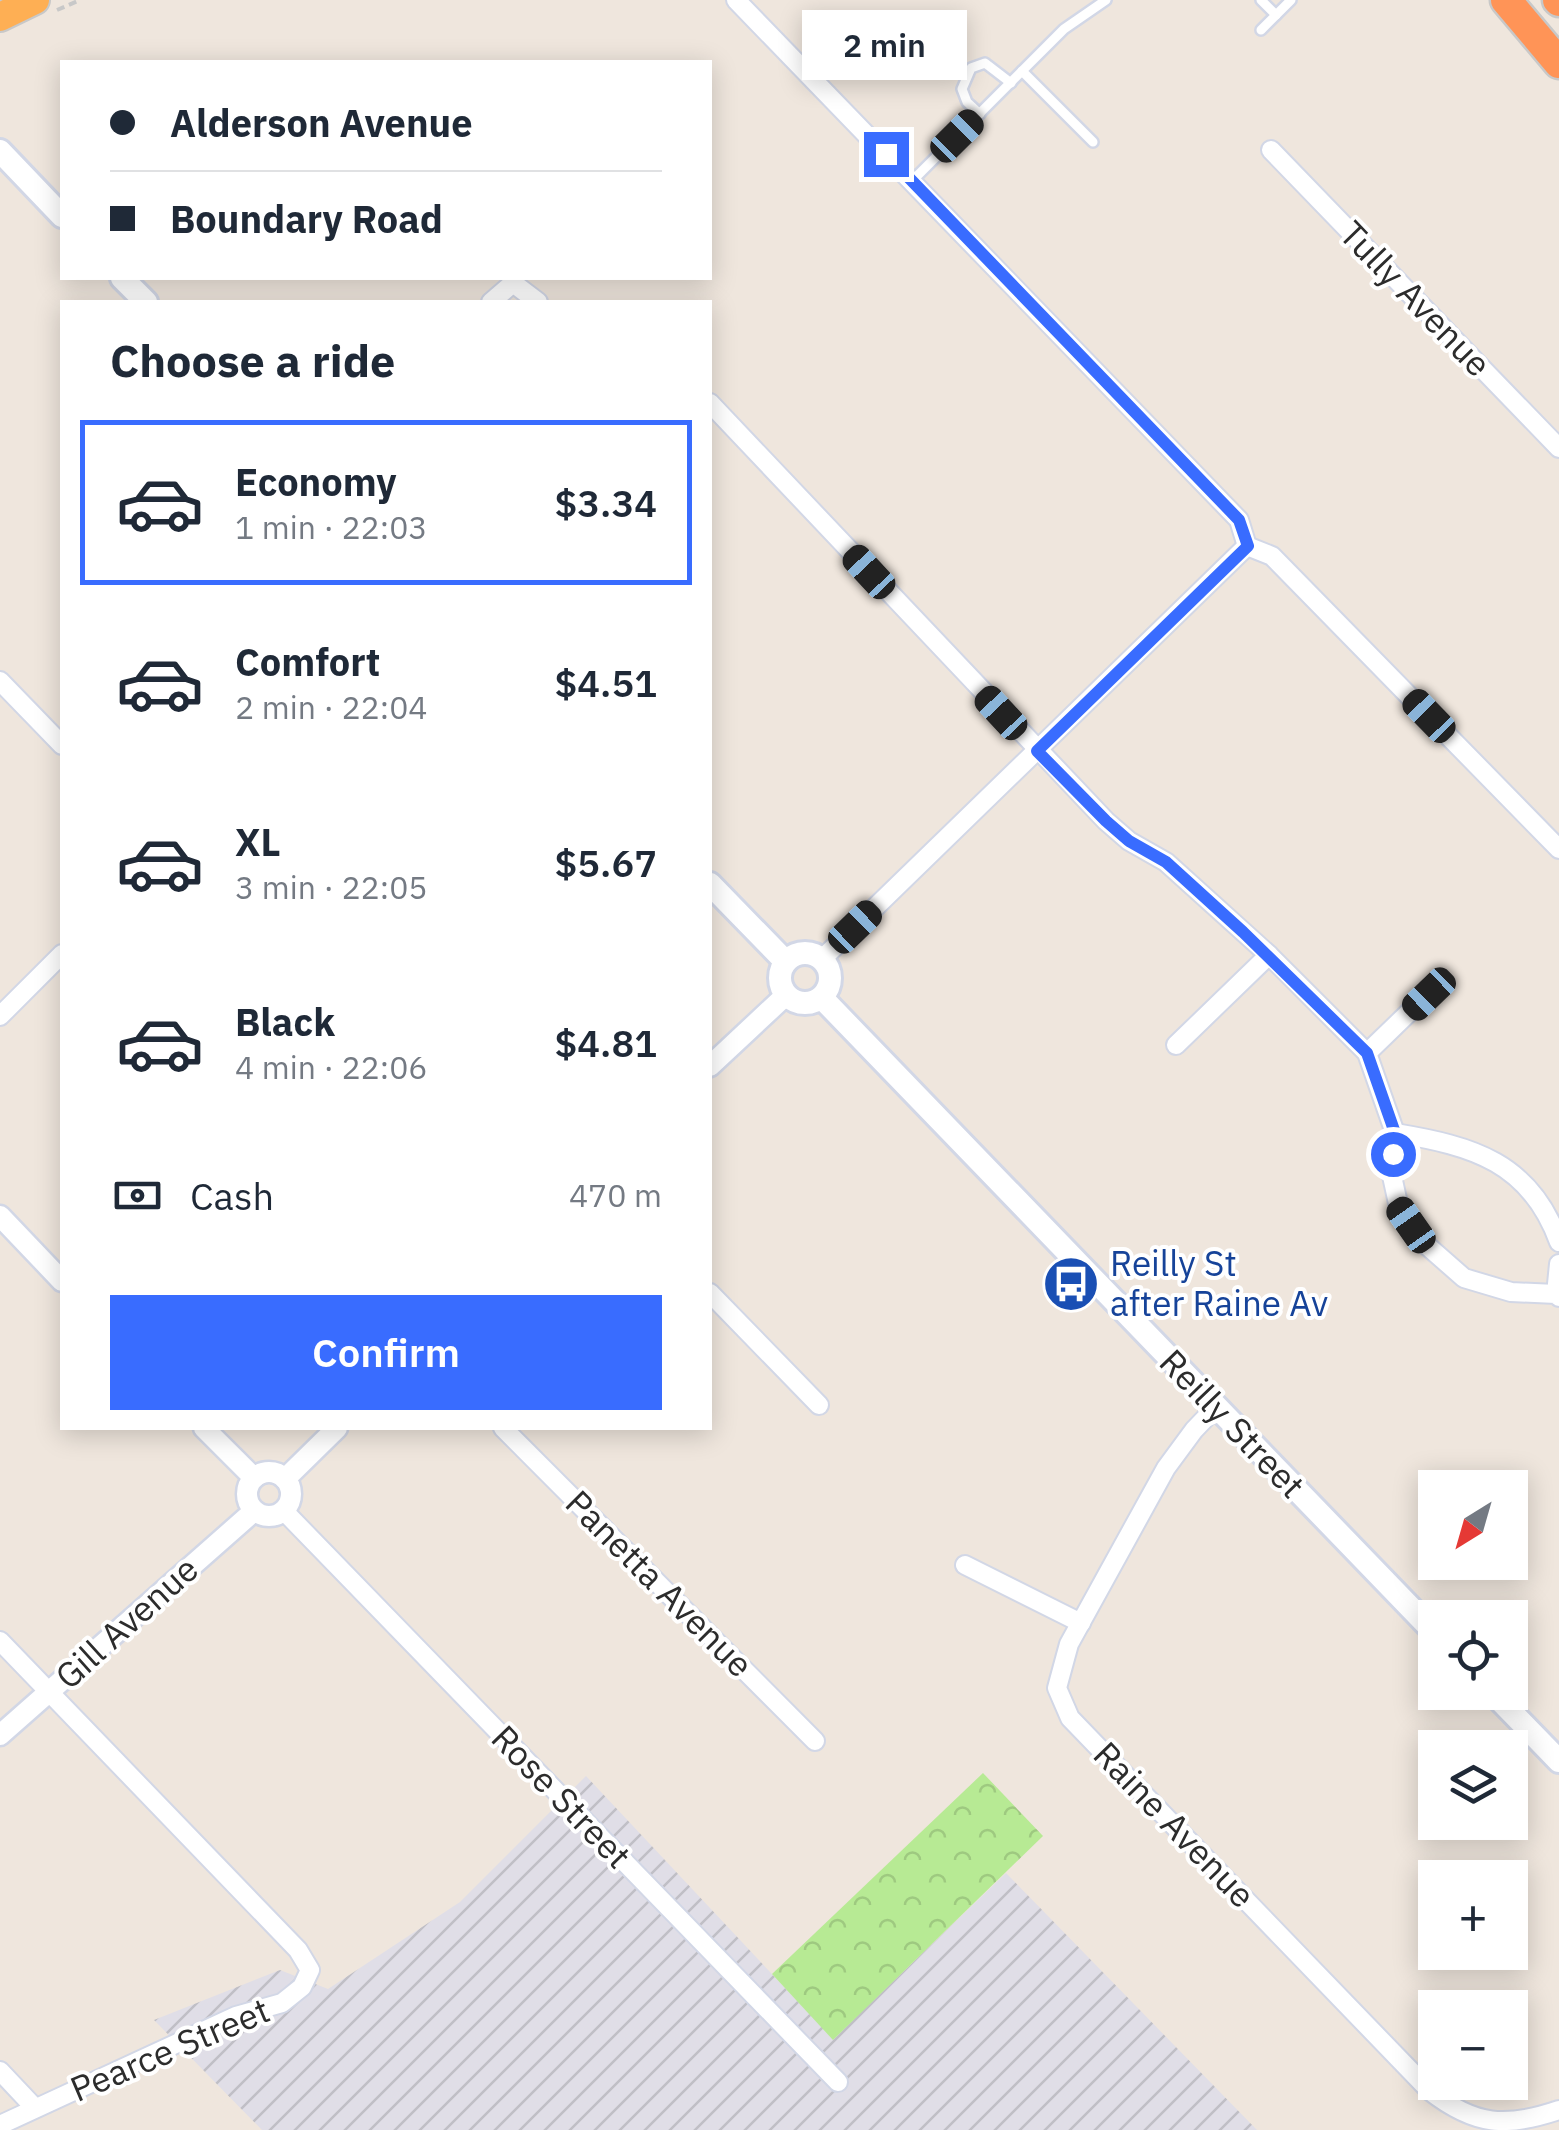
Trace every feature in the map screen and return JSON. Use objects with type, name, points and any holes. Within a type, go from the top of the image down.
[{"type":"highway","points":[[0,16],[35,0]]},
{"type":"highway","points":[[1506,0],[1559,63]]},
{"type":"main road","points":[[0,151],[60,214]]},
{"type":"main road","points":[[712,886],[786,961]]},
{"type":"main road","points":[[808,952],[822,959],[831,974],[822,998],[800,1003],[786,995],[780,982],[786,961],[808,952]]},
{"type":"main road","name":"Reilly Street","points":[[822,998],[1418,1615]]},
{"type":"main road","points":[[1509,1710],[1559,1762]]},
{"type":"street","points":[[736,0],[778,33],[912,181],[1239,520],[1248,546],[1272,556],[1559,849]]},
{"type":"street","name":"Tully Avenue","points":[[1271,150],[1559,448]]},
{"type":"street","points":[[493,300],[513,284],[535,300]]},
{"type":"street","points":[[712,406],[1106,821],[1129,841],[1166,862],[1367,1053],[1395,1133],[1392,1176],[1399,1208],[1423,1242],[1464,1278],[1512,1292],[1558,1295],[1559,1264]]},
{"type":"street","points":[[822,959],[1248,546]]},
{"type":"street","points":[[0,680],[60,743]]},
{"type":"street","points":[[1176,1045],[1268,955]]},
{"type":"street","points":[[0,1016],[60,957]]},
{"type":"street","points":[[1367,1053],[1429,994]]},
{"type":"street","points":[[712,1064],[786,995]]},
{"type":"street","points":[[1395,1133],[1464,1148],[1501,1165],[1547,1210],[1559,1242]]},
{"type":"street","points":[[0,1216],[60,1279]]},
{"type":"street","points":[[712,1294],[819,1405]]},
{"type":"street","name":"Raine Avenue","points":[[1216,1407],[1166,1468],[1060,1666],[1056,1688],[1070,1718],[1430,2091],[1457,2112],[1501,2123],[1559,2110]]},
{"type":"street","points":[[206,1430],[254,1478]]},
{"type":"street","points":[[286,1479],[335,1430]]},
{"type":"street","name":"Panetta Avenue","points":[[505,1430],[814,1742]]},
{"type":"street","points":[[273,1472],[286,1479],[292,1492],[284,1511],[269,1516],[254,1510],[247,1490],[254,1478],[273,1472]]},
{"type":"street","name":"Gill Avenue","points":[[0,1735],[254,1510]]},
{"type":"street","name":"Rose Street","points":[[284,1511],[838,2082]]},
{"type":"street","points":[[965,1564],[1081,1623]]},
{"type":"street","points":[[0,1640],[49,1692]]},
{"type":"street","name":"Pearce Street","points":[[0,2125],[236,2016],[282,2003],[302,1987],[310,1970],[298,1950],[49,1692]]},
{"type":"street","points":[[0,2071],[34,2108]]},
{"type":"lane","points":[[912,181],[1076,18],[1106,0]]},
{"type":"lane","points":[[1261,0],[1276,15]]},
{"type":"lane","points":[[1261,30],[1290,0]]},
{"type":"lane","points":[[980,114],[963,96],[963,82],[972,68],[985,62],[1011,82]]},
{"type":"lane","points":[[1022,71],[1093,142]]},
{"type":"shaded area","points":[[586,1776],[833,2039],[1006,1873],[1257,2130],[262,2130],[154,2020],[280,1970],[328,1989],[460,1902]]},
{"type":"green space","points":[[983,1773],[1043,1836],[833,2040],[772,1974]]},
{"type":"place","name":"Reilly St after Raine Av","points":[[1071,1284]]},
{"type":"route","points":[[886,154],[1239,520],[1248,546],[1037,751],[1106,821],[1129,841],[1166,862],[1243,932],[1367,1053],[1395,1133],[1393,1154]]}]
